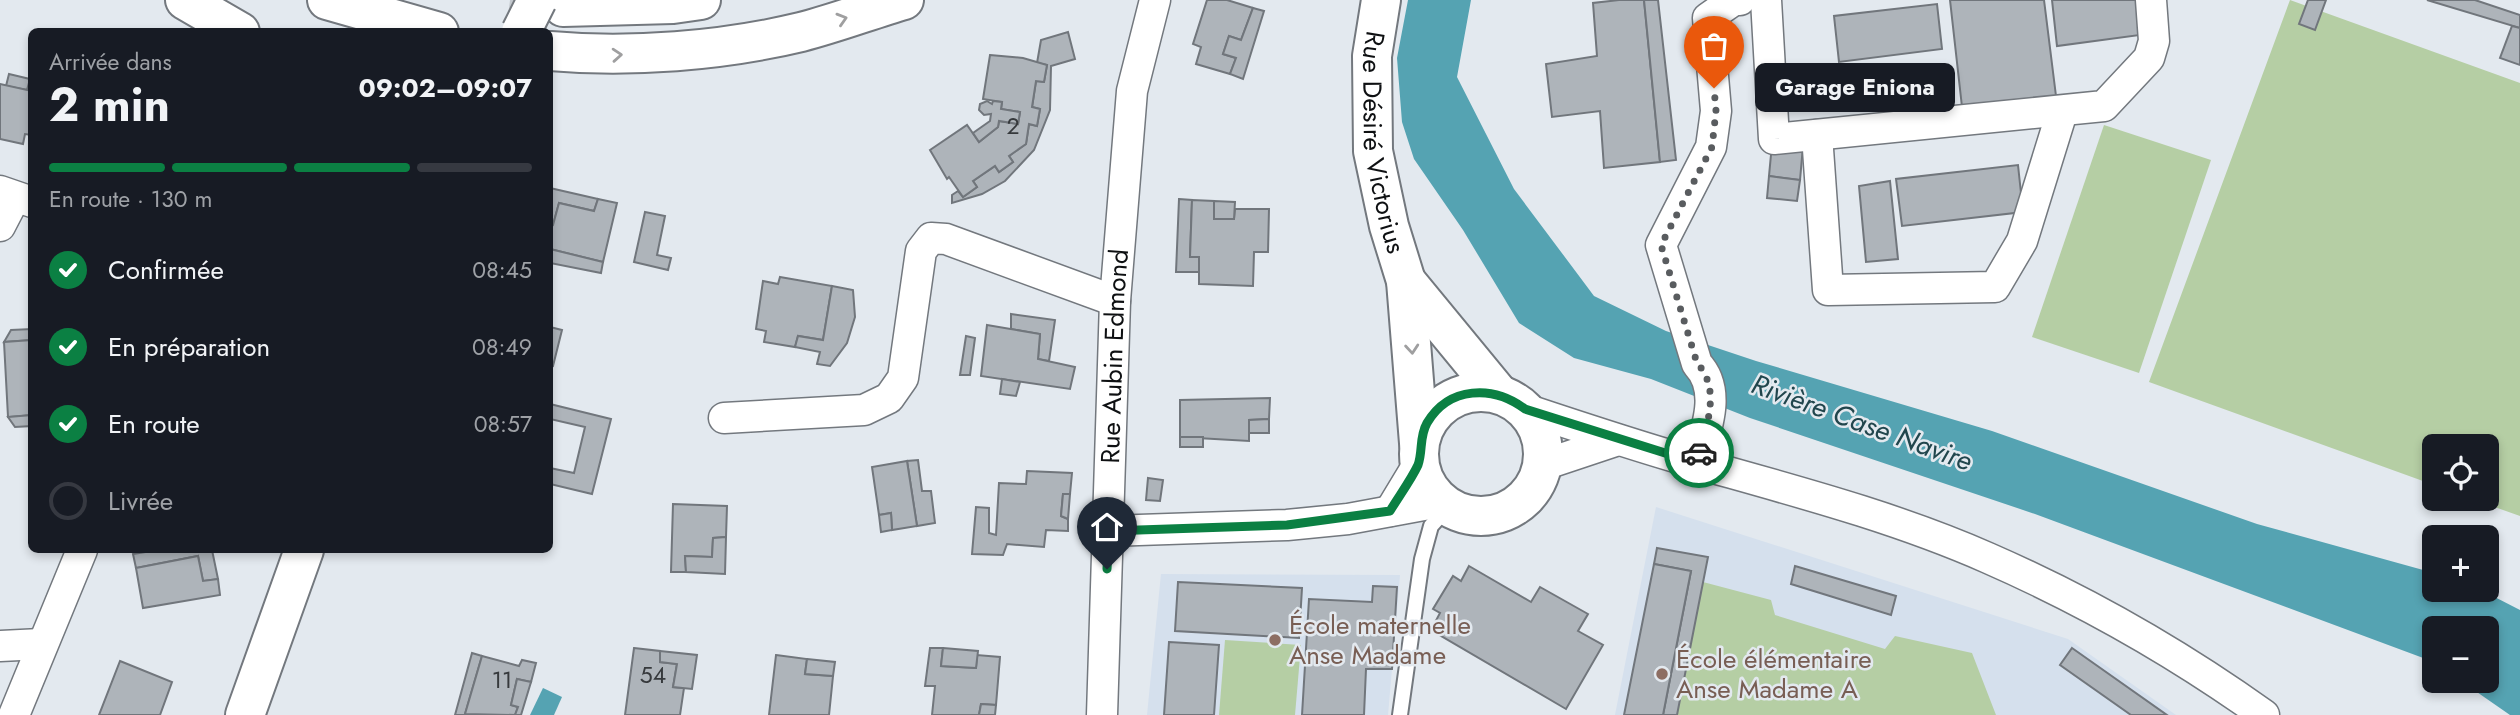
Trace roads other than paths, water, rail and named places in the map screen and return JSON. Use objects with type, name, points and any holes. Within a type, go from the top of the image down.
[{"type":"street","points":[[186,0],[233,28]]},
{"type":"street","points":[[327,0],[425,28]]},
{"type":"street","points":[[525,28],[550,3],[673,4],[701,0]]},
{"type":"street","points":[[553,51],[607,56],[704,47],[800,32],[904,0]]},
{"type":"street","name":"Rue Aubin Edmond","points":[[1102,715],[1115,301],[1132,91],[1155,0]]},
{"type":"street","name":"Rue Désiré Victorius","points":[[1381,0],[1372,56],[1373,151],[1389,226],[1406,281],[1419,453]]},
{"type":"street","points":[[1697,463],[1712,402],[1703,370],[1697,363],[1661,245],[1712,147],[1716,111],[1708,19],[1734,1],[1740,0]]},
{"type":"street","points":[[1766,0],[1774,139],[2104,106],[2149,58],[2154,41],[2151,0]]},
{"type":"street","points":[[1817,135],[1828,290],[1995,287],[2022,241],[2062,112]]},
{"type":"street","points":[[0,226],[16,197]]},
{"type":"street","points":[[724,418],[864,410],[889,398],[903,378],[921,251],[931,238],[946,239],[1115,301]]},
{"type":"street","name":"Rue Désiré Victorius","points":[[1406,281],[1512,401]]},
{"type":"street","points":[[1390,511],[1419,453],[1427,424],[1440,407],[1457,396],[1478,391],[1618,440],[1820,496],[1988,558],[2136,633],[2264,715]]},
{"type":"street","points":[[1419,453],[1426,484],[1444,504],[1474,516],[1493,515],[1511,509],[1526,498],[1537,482],[1543,465],[1543,444],[1537,425],[1512,401]]},
{"type":"street","points":[[1543,465],[1618,440]]},
{"type":"street","points":[[1109,531],[1287,525],[1444,504]]},
{"type":"street","points":[[14,715],[81,553]]},
{"type":"street","points":[[245,715],[303,553]]},
{"type":"street","points":[[0,646],[41,644]]},
{"type":"lane","points":[[1400,715],[1422,559],[1431,526],[1444,504]]},
{"type":"water","name":"Rivière Case Navire","points":[[1408,0],[1471,0],[1457,77],[1514,189],[1594,296],[1666,331],[1756,361],[1992,431],[2257,524],[2422,570],[2422,602],[2499,602],[2499,599],[2520,610],[2520,715],[2510,715],[2478,693],[2499,693],[2499,616],[2422,616],[2422,658],[2035,514],[1750,418],[1651,379],[1574,358],[1519,323],[1463,230],[1414,159],[1402,122],[1397,58]]},
{"type":"water","points":[[543,688],[562,697],[554,715],[530,715]]},
{"type":"tunnel","points":[[510,0],[563,7]]},
{"type":"place","name":"Garage Eniona","points":[[1714,88]]},
{"type":"place","name":"École maternelle Anse Madame","points":[[1275,640]]},
{"type":"place","name":"École élémentaire Anse Madame A","points":[[1662,674]]}]
